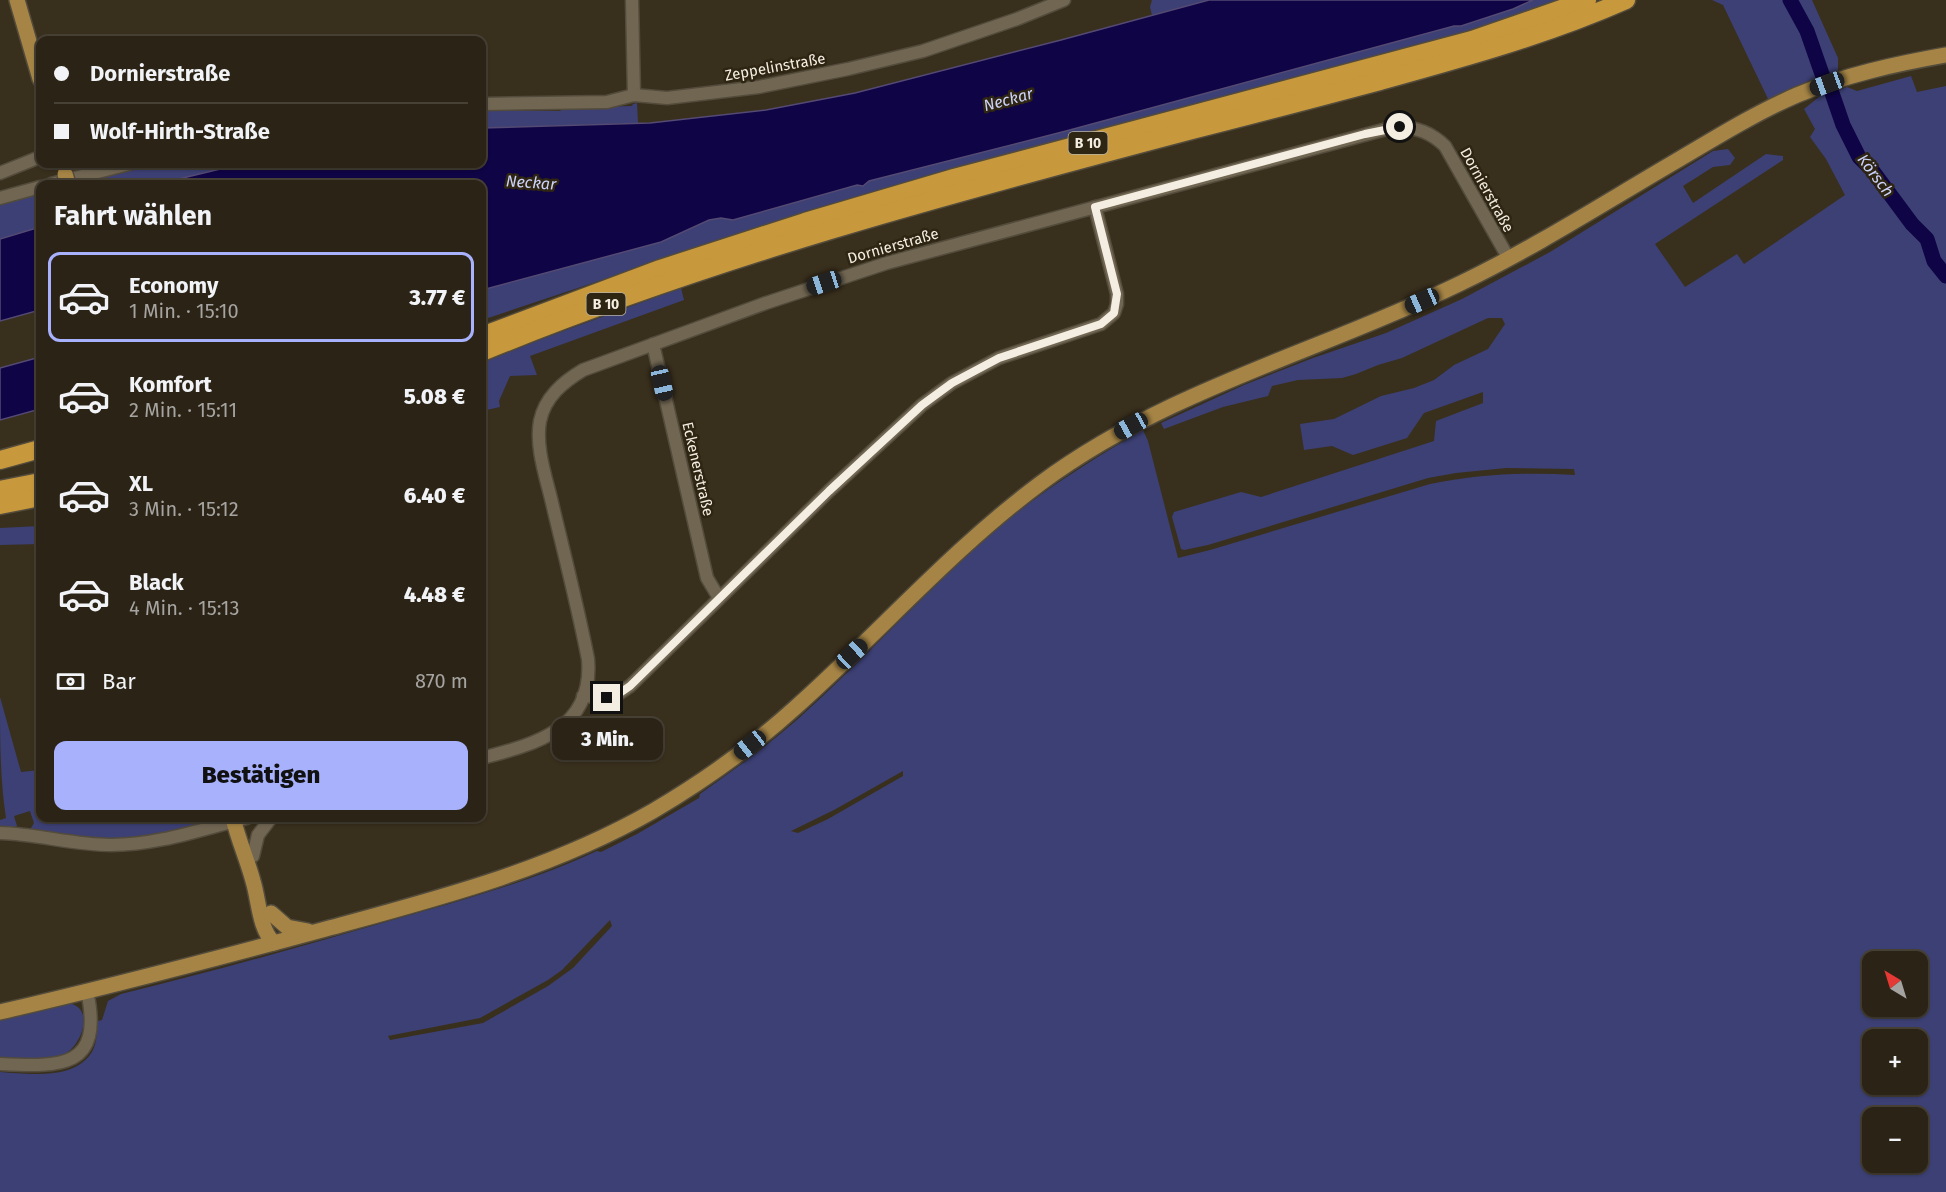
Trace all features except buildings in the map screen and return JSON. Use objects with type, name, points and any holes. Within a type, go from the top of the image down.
[{"type":"highway","name":"B 10","points":[[486,334],[660,269],[805,222],[954,178],[1450,46],[1587,0]]},
{"type":"highway","name":"B 10","points":[[486,350],[638,292],[807,237],[980,187],[1470,56],[1546,31],[1626,0]]},
{"type":"highway","points":[[486,323],[540,313]]},
{"type":"highway","points":[[0,460],[36,450]]},
{"type":"highway","points":[[0,490],[36,483]]},
{"type":"highway","points":[[0,505],[36,498]]},
{"type":"main road","points":[[17,0],[36,65]]},
{"type":"main road","points":[[0,1012],[245,951],[452,894],[532,868],[588,844],[654,810],[705,778],[765,734],[976,536],[1044,481],[1094,448],[1192,395],[1400,311],[1509,259],[1736,126],[1810,90],[1878,69],[1946,55]]},
{"type":"main road","points":[[240,822],[239,842],[266,915],[287,927],[314,932]]},
{"type":"main road","points":[[241,822],[253,856],[270,938],[274,943]]},
{"type":"main road","points":[[245,951],[258,938],[266,915]]},
{"type":"street","points":[[632,0],[634,95]]},
{"type":"street","name":"Zeppelinstraße","points":[[486,104],[607,102],[634,95],[667,98],[759,87],[848,69],[927,49],[1017,20],[1064,0]]},
{"type":"street","name":"Dornierstraße","points":[[486,757],[517,749],[549,736],[573,716],[584,696],[588,681],[588,658],[541,449],[540,422],[550,398],[562,385],[592,366],[871,268],[1382,129],[1407,127],[1425,132],[1445,146],[1509,259]]},
{"type":"street","points":[[0,173],[36,159]]},
{"type":"street","points":[[67,180],[113,168]]},
{"type":"street","points":[[0,198],[36,188]]},
{"type":"street","points":[[584,696],[610,698],[628,688],[897,427],[931,398],[957,380],[999,358],[1023,348],[1095,327],[1111,317],[1116,309],[1117,294],[1095,207]]},
{"type":"street","name":"Eckenerstraße","points":[[653,344],[707,578],[719,598]]},
{"type":"street","points":[[0,833],[83,843],[123,845],[162,840],[226,822]]},
{"type":"street","points":[[253,856],[258,835],[268,822]]},
{"type":"street","points":[[0,1064],[50,1066],[68,1061],[79,1054],[87,1043],[92,1025],[87,991]]},
{"type":"shaded area","points":[[1152,0],[1209,0],[1152,15],[1150,7]]},
{"type":"shaded area","points":[[1533,0],[1566,0],[1457,35],[800,214],[486,319],[486,289],[661,242],[709,220],[721,218],[733,220],[857,185],[863,186],[869,181],[1461,26]]},
{"type":"shaded area","points":[[1712,0],[1812,0],[1838,58],[1838,73],[1770,103],[1723,5]]},
{"type":"shaded area","points":[[1911,76],[1917,92],[1946,86],[1946,1192],[0,1192],[0,1072],[38,1074],[76,1067],[86,1060],[93,1050],[98,1021],[102,1020],[108,1001],[121,994],[255,959],[468,898],[546,872],[597,851],[601,852],[637,834],[699,798],[700,794],[786,729],[824,695],[950,571],[1019,511],[1071,474],[1143,430],[1148,441],[1178,558],[1430,484],[1502,475],[1575,475],[1574,469],[1506,468],[1428,478],[1208,545],[1181,549],[1172,517],[1174,512],[1241,492],[1261,497],[1434,441],[1436,421],[1483,403],[1483,392],[1424,413],[1407,438],[1353,455],[1332,446],[1304,450],[1300,424],[1334,419],[1381,396],[1414,388],[1434,380],[1454,365],[1488,349],[1505,324],[1502,318],[1488,318],[1402,358],[1356,374],[1342,378],[1298,380],[1272,386],[1268,396],[1223,407],[1164,429],[1161,423],[1244,385],[1386,333],[1462,299],[1550,252],[1713,151],[1728,149],[1735,158],[1730,165],[1713,167],[1683,186],[1693,203],[1766,154],[1783,156],[1783,160],[1655,244],[1685,287],[1737,254],[1744,264],[1845,195],[1826,159],[1810,137],[1815,129],[1804,109],[1820,96],[1847,87],[1857,91]],"holes":[[[903,771],[903,776],[828,819],[798,833],[791,831]],[[610,920],[612,926],[573,968],[548,986],[483,1023],[390,1040],[388,1036],[480,1018],[562,970]]]},
{"type":"shaded area","points":[[637,103],[638,123],[486,128],[486,110],[560,111],[564,108],[632,106]]},
{"type":"shaded area","points":[[141,168],[224,168],[175,180],[89,180],[95,177],[96,179]]},
{"type":"shaded area","points":[[36,192],[36,228],[0,239],[0,205],[11,202],[11,199]]},
{"type":"shaded area","points":[[681,288],[684,300],[530,356],[537,375],[510,376],[499,401],[500,407],[486,410],[486,361]]},
{"type":"shaded area","points":[[36,526],[36,544],[0,545],[0,528]]},
{"type":"shaded area","points":[[0,697],[21,772],[36,770],[36,822],[207,822],[180,830],[141,837],[70,836],[32,830],[34,823],[30,811],[14,816],[17,826],[14,828],[0,828],[0,820],[6,818],[0,743]]},
{"type":"shaded area","points":[[66,1003],[76,1006],[84,1019],[80,1036],[69,1052],[47,1059],[0,1059],[0,1018]]},
{"type":"water","name":"Neckar","points":[[1209,0],[1533,0],[1461,26],[869,181],[863,186],[857,185],[733,220],[721,218],[709,220],[661,242],[486,289],[486,180],[175,180],[224,168],[486,168],[486,128],[650,123],[766,110],[855,93]]},
{"type":"water","points":[[36,228],[36,311],[0,321],[0,239]]},
{"type":"water","points":[[36,358],[36,410],[0,420],[0,368]]},
{"type":"waterway","name":"Körsch","points":[[1790,0],[1807,31],[1843,125],[1859,157],[1872,170],[1912,224],[1927,239],[1934,261],[1946,276]]},
{"type":"route","points":[[607,698],[614,697],[630,686],[897,427],[931,398],[963,376],[999,358],[1060,336],[1095,327],[1111,317],[1116,309],[1117,294],[1095,207],[1365,134],[1400,127]]}]
